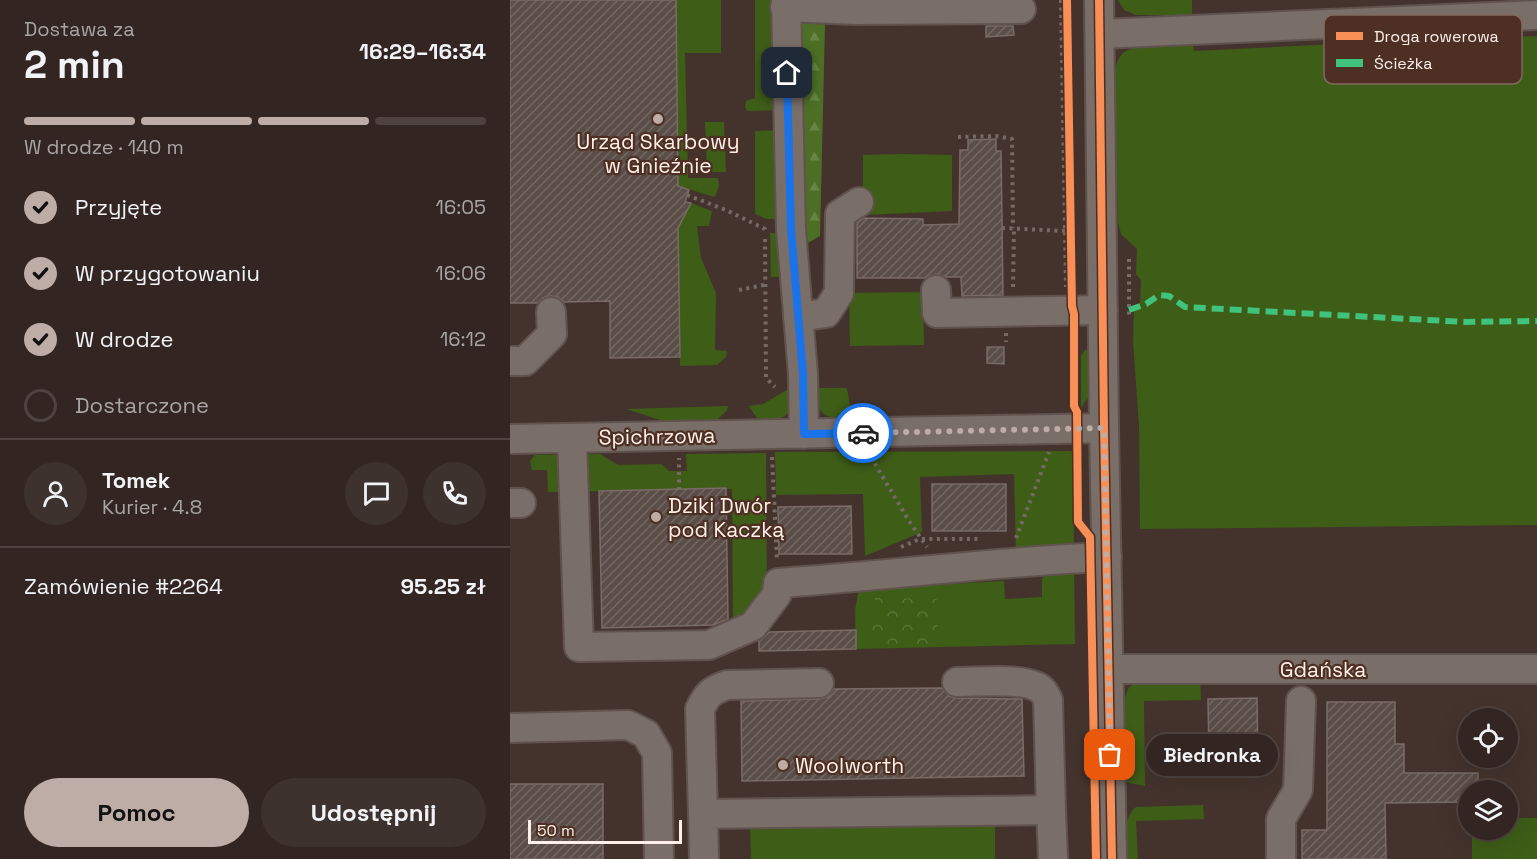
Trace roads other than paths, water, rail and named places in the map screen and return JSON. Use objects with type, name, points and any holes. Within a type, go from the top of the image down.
[{"type":"street","points":[[1099,0],[1112,859]]},
{"type":"street","points":[[804,434],[803,374],[791,229],[786,3],[855,10],[1021,9]]},
{"type":"street","points":[[1522,16],[1537,15]]},
{"type":"street","points":[[1100,34],[1324,24]]},
{"type":"street","points":[[798,317],[826,313],[839,293],[840,214],[859,202]]},
{"type":"street","points":[[936,290],[937,313],[1102,310]]},
{"type":"street","points":[[510,361],[525,361],[552,334],[550,312]]},
{"type":"street","name":"Spichrzowa","points":[[510,439],[1104,428]]},
{"type":"street","points":[[572,438],[579,646],[709,645],[753,626],[777,594],[778,583],[848,579],[946,567],[1107,557]]},
{"type":"street","name":"Gdańska","points":[[1109,669],[1537,669]]},
{"type":"street","points":[[957,682],[1022,682],[1035,685],[1042,690],[1048,700],[1053,859]]},
{"type":"street","points":[[704,859],[700,709],[706,695],[727,685],[819,683]]},
{"type":"street","points":[[1281,859],[1281,819],[1298,790],[1301,701]]},
{"type":"street","points":[[510,728],[628,725],[646,734],[657,753],[659,859]]},
{"type":"street","points":[[703,814],[1051,810]]},
{"type":"place","name":"Urząd Skarbowy w Gnieźnie","points":[[658,119]]},
{"type":"place","name":"Dziki Dwór pod Kaczką","points":[[656,517]]},
{"type":"place","name":"Biedronka","points":[[1110,755]]},
{"type":"place","name":"Woolworth","points":[[783,765]]}]
